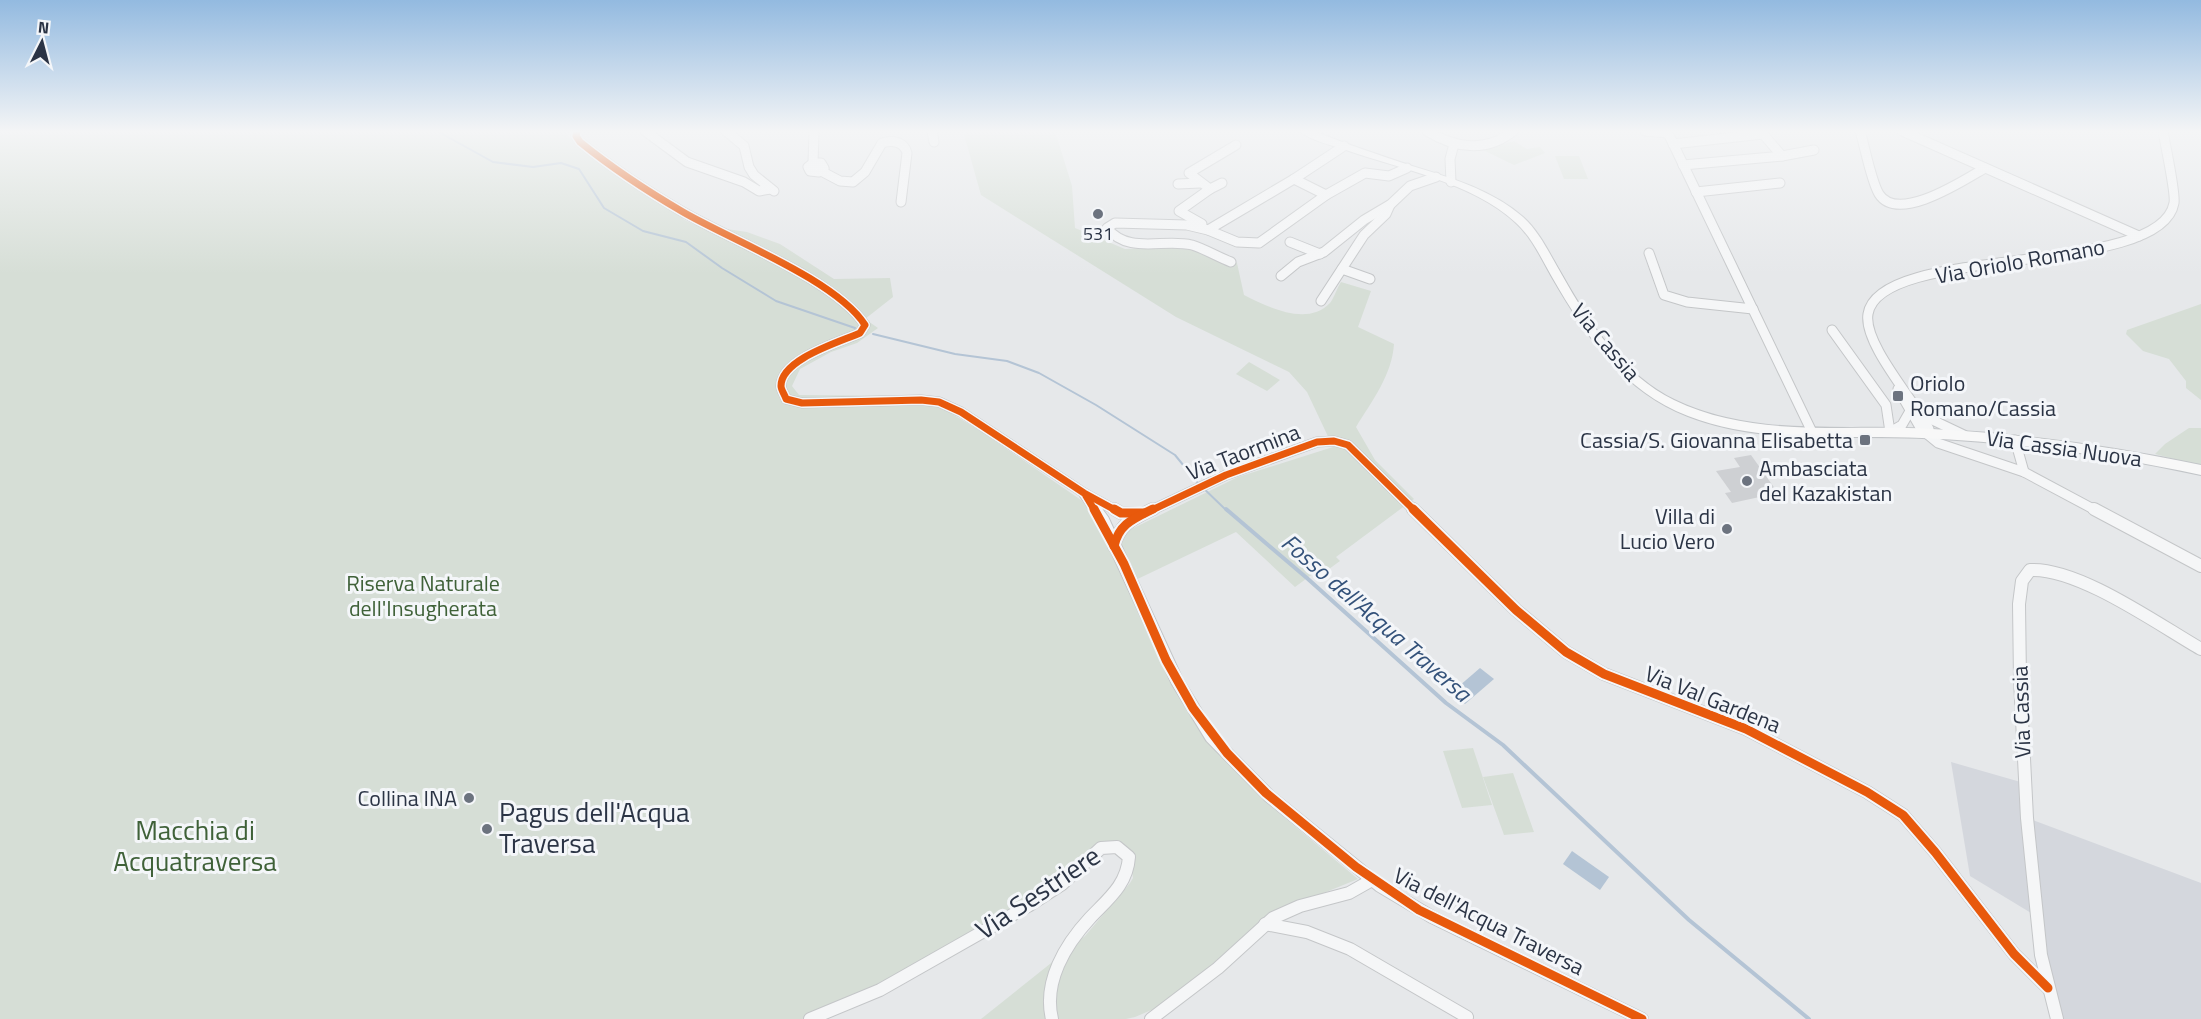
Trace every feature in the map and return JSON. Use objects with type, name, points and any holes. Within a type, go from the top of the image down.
[{"type":"main road","name":"Via Cassia","points":[[1441,179],[1494,202],[1524,224],[1569,298],[1607,351],[1629,375],[1651,392],[1683,409],[1720,420],[1771,430],[1927,434]]},
{"type":"main road","name":"Via Cassia Nuova","points":[[1927,434],[1967,435],[2075,446],[2201,470]]},
{"type":"street","name":"Via dell'Acqua Traversa","points":[[631,179],[715,230],[829,291],[859,314],[865,324],[862,331],[815,352],[790,369],[783,380],[782,387],[783,396],[789,401],[802,403],[921,400],[939,402],[961,412],[1084,493],[1121,513],[1133,515],[1146,512]]},
{"type":"street","points":[[733,179],[759,191],[773,190],[762,184],[758,179]]},
{"type":"street","points":[[834,179],[840,182],[857,179]]},
{"type":"street","points":[[901,202],[904,179]]},
{"type":"street","points":[[1195,179],[1210,189]]},
{"type":"street","points":[[1205,229],[1294,179],[1326,195]]},
{"type":"street","points":[[1232,262],[1191,245],[1132,244],[1112,234],[1107,228],[1115,224],[1187,225],[1205,229],[1237,242],[1259,243],[1326,195],[1357,179]]},
{"type":"street","points":[[1409,179],[1410,186]]},
{"type":"street","points":[[1281,276],[1298,262],[1320,254],[1366,218],[1390,204],[1410,186],[1427,179]]},
{"type":"street","points":[[1690,179],[1812,432]]},
{"type":"street","points":[[1874,179],[1883,200],[1905,204],[1935,197],[1967,179]]},
{"type":"street","points":[[2009,179],[2139,236]]},
{"type":"street","name":"Via Oriolo Romano","points":[[1927,434],[1929,429],[1924,416],[1912,397],[1896,380],[1878,349],[1867,319],[1870,303],[1886,288],[1896,283],[1995,262],[2104,249],[2139,236],[2157,226],[2172,211],[2171,179]]},
{"type":"street","points":[[1178,184],[1200,183]]},
{"type":"street","points":[[1205,229],[1204,225],[1179,211],[1222,183]]},
{"type":"street","points":[[1696,192],[1780,183]]},
{"type":"street","points":[[1321,301],[1366,232],[1387,213],[1390,204]]},
{"type":"street","points":[[1290,242],[1320,254]]},
{"type":"street","points":[[1649,253],[1664,295],[1687,302],[1754,309]]},
{"type":"street","points":[[1342,269],[1370,279]]},
{"type":"street","points":[[1314,288],[1326,292]]},
{"type":"street","points":[[1832,330],[1886,405],[1890,432],[1902,425],[1910,411]]},
{"type":"street","name":"Via Oriolo Romano","points":[[1896,380],[1898,389],[1910,411],[1927,434]]},
{"type":"street","name":"Via Oriolo Romano","points":[[1924,416],[1943,427],[1967,435]]},
{"type":"street","name":"Via Cassia","points":[[1927,434],[1940,445],[2025,472],[2201,566]]},
{"type":"street","points":[[2015,440],[2025,472]]},
{"type":"street","name":"Via Taormina","points":[[1114,546],[1118,531],[1146,512],[1226,475],[1317,442],[1334,441],[1354,449]]},
{"type":"street","name":"Via Val Gardena","points":[[1354,449],[1516,610],[1566,652],[1604,674],[1746,729],[1867,792],[1903,815],[1935,852],[2014,954],[2048,988]]},
{"type":"street","name":"Via dell'Acqua Traversa","points":[[1084,493],[1103,520],[1177,681],[1205,729],[1233,761],[1275,802],[1372,880],[1432,917],[1642,1019]]},
{"type":"street","name":"Via Cassia","points":[[2056,1019],[2048,988],[2036,916],[2024,783],[2019,604],[2023,578],[2029,571],[2036,568],[2056,571],[2098,591],[2201,650]]},
{"type":"street","name":"Via Sestriere","points":[[810,1019],[880,990],[932,961],[1062,884],[1101,848],[1110,845],[1118,847],[1129,857],[1127,872],[1117,890],[1082,927],[1065,954],[1049,990],[1048,1008],[1052,1019]]},
{"type":"street","points":[[1151,1019],[1218,968],[1265,924],[1291,909],[1349,893],[1372,880]]},
{"type":"street","points":[[1265,924],[1307,932],[1350,949],[1467,1017]]},
{"type":"shaded area","points":[[1951,762],[2024,783],[2027,818],[2201,883],[2201,1019],[2057,1019],[2036,916],[1970,876]]},
{"type":"green space","name":"Riserva Naturale dell'Insugherata","points":[[0,179],[625,179],[681,213],[683,219],[693,224],[747,232],[780,244],[834,279],[890,278],[893,297],[865,319],[878,328],[857,343],[831,352],[800,369],[792,386],[799,395],[904,396],[944,409],[982,432],[1081,500],[1095,517],[1107,541],[1238,477],[1333,447],[1307,392],[1289,372],[1176,317],[981,195],[976,179],[1070,179],[1075,228],[1125,249],[1172,247],[1222,255],[1237,263],[1244,295],[1276,309],[1299,314],[1310,314],[1321,310],[1330,303],[1341,282],[1371,291],[1358,327],[1394,344],[1385,377],[1356,427],[1375,460],[1414,499],[1336,557],[1340,561],[1318,577],[1314,573],[1295,587],[1236,532],[1127,584],[1201,733],[1261,798],[1358,879],[1272,914],[1168,1003],[1126,1019],[981,1019],[1085,936],[1130,883],[1133,878],[1130,853],[1105,845],[1052,893],[851,1004],[802,1019],[0,1019]]},
{"type":"green space","points":[[2201,304],[2201,400],[2186,388],[2186,381],[2169,359],[2143,351],[2126,334],[2127,330]]},
{"type":"green space","points":[[1249,362],[1280,380],[1267,391],[1236,374]]},
{"type":"green space","points":[[2189,428],[2201,428],[2201,466],[2155,454],[2165,444]]},
{"type":"green space","points":[[1473,748],[1492,805],[1462,808],[1443,751]]},
{"type":"green space","points":[[1513,773],[1534,832],[1504,835],[1483,777]]},
{"type":"water","points":[[1480,668],[1494,679],[1465,704],[1451,693]]},
{"type":"water","points":[[1572,851],[1609,877],[1600,890],[1563,864]]},
{"type":"building","name":"Ambasciata del Kazakistan","points":[[1751,455],[1778,493],[1732,503],[1725,493],[1731,492],[1716,471],[1740,467],[1734,458]]},
{"type":"waterway","name":"Fosso dell'Acqua Traversa","points":[[585,179],[604,208],[643,231],[686,242],[722,268],[776,301],[855,328]]},
{"type":"waterway","name":"Fosso dell'Acqua Traversa","points":[[873,334],[955,354],[1007,361],[1039,373],[1096,405],[1175,455],[1197,482],[1227,511]]},
{"type":"waterway","name":"Fosso dell'Acqua Traversa","points":[[1226,509],[1446,703],[1503,745],[1689,920],[1809,1019]]},
{"type":"cycle path","points":[[629,179],[683,212],[814,282],[858,313],[865,325],[860,333],[807,357],[793,365],[784,375],[781,386],[786,399],[802,403],[921,400],[939,402],[961,412],[1084,493],[1121,513],[1144,513]]},
{"type":"cycle path","points":[[1114,546],[1117,533],[1123,526],[1151,510],[1226,475],[1317,442],[1334,441],[1348,445],[1516,610],[1566,652],[1604,674],[1746,729],[1867,792],[1903,815],[1935,852],[2014,954],[2048,988]]},
{"type":"cycle path","points":[[1086,496],[1124,564],[1166,660],[1193,708],[1227,753],[1266,793],[1356,867],[1419,910],[1642,1019]]},
{"type":"place","name":"531","points":[[1098,214]]},
{"type":"place","name":"Oriolo Romano/Cassia","points":[[1898,396]]},
{"type":"place","name":"Cassia/S. Giovanna Elisabetta","points":[[1865,440]]},
{"type":"place","name":"Ambasciata del Kazakistan","points":[[1747,481]]},
{"type":"place","name":"Villa di Lucio Vero","points":[[1727,529]]},
{"type":"place","name":"Collina INA","points":[[469,798]]},
{"type":"place","name":"Pagus dell'Acqua Traversa","points":[[487,829]]},
{"type":"park label","name":"Macchia di Acquatraversa","points":[[195,846]]}]
